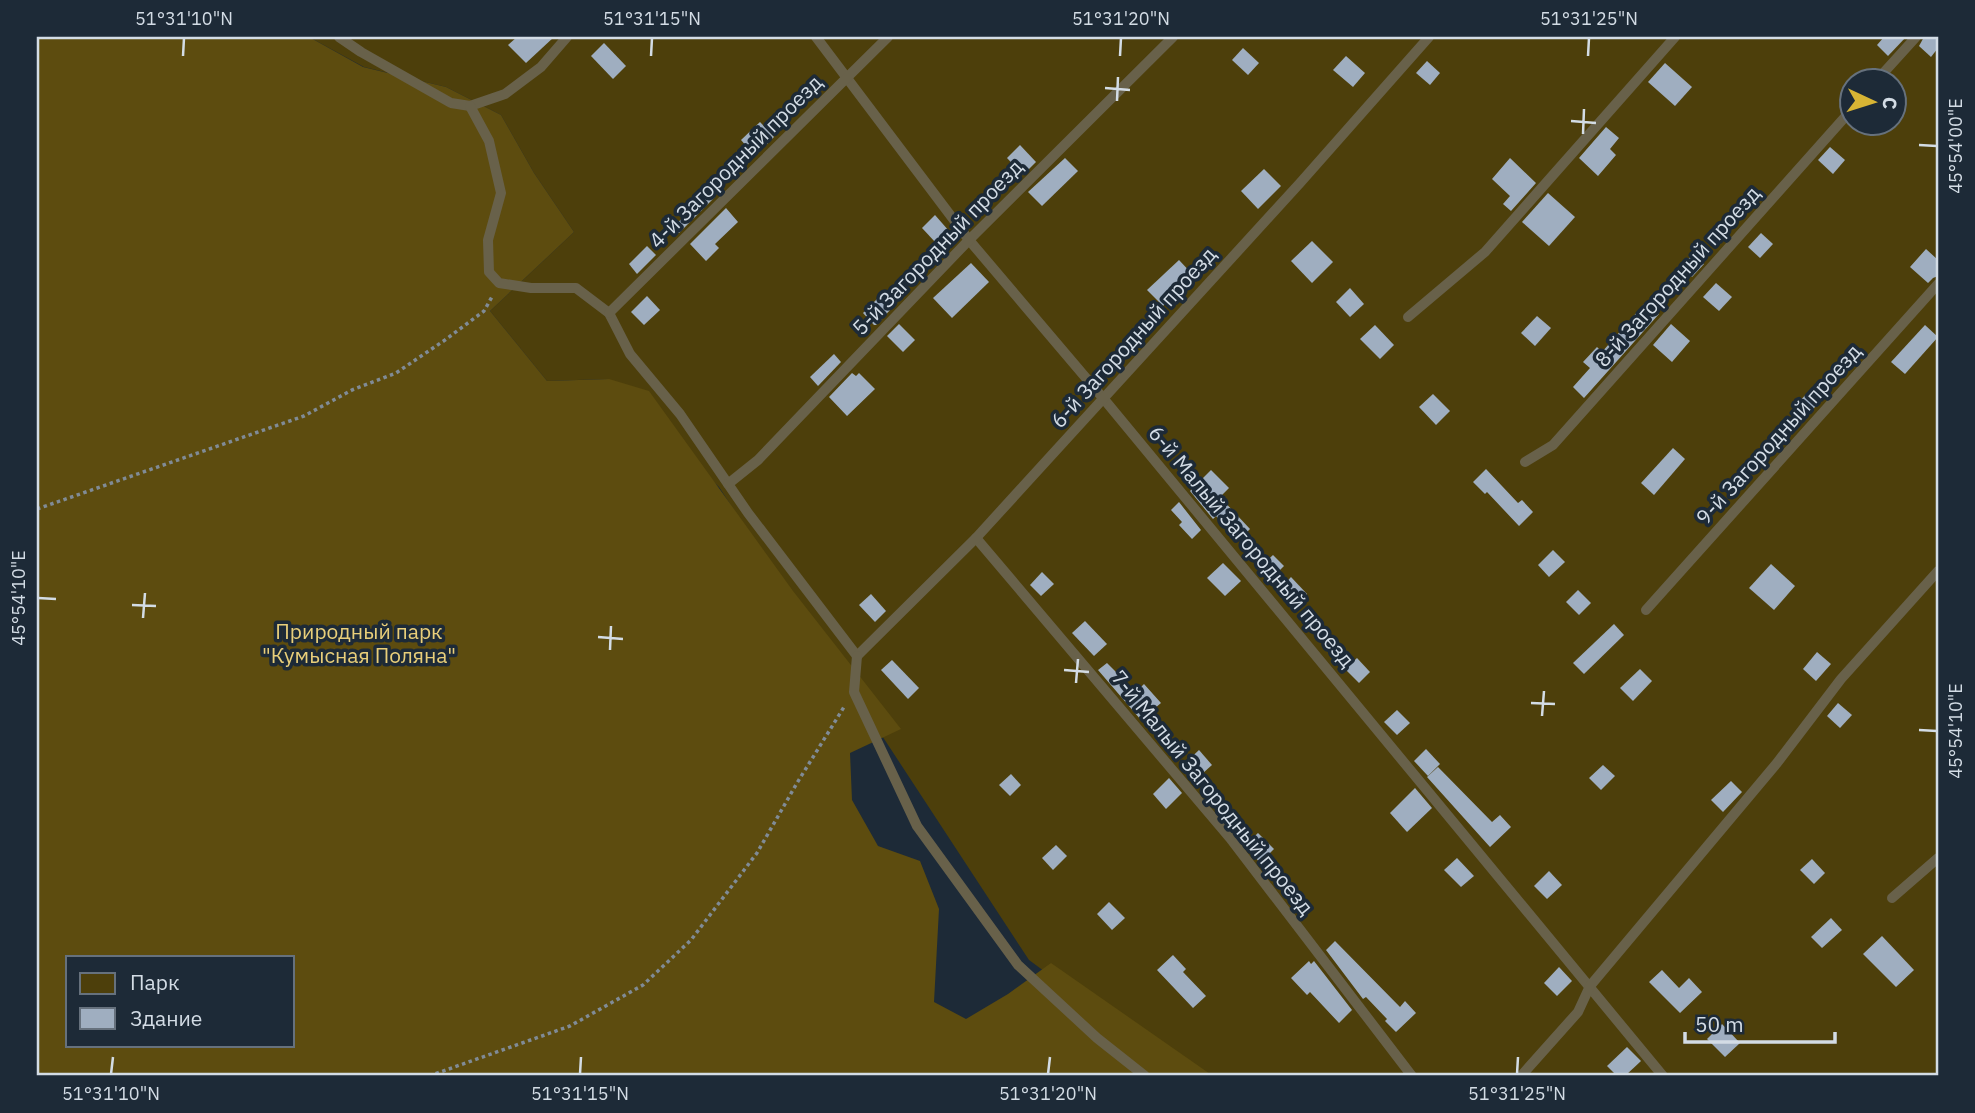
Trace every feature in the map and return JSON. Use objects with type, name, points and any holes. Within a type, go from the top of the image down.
[{"type":"lane","points":[[339,37],[451,103],[470,106],[505,94],[541,67],[566,37]]},
{"type":"lane","name":"6-й Малый Загородный проезд","points":[[816,37],[969,240],[1104,398],[1663,1076]]},
{"type":"lane","name":"4-й Загородный проезд","points":[[609,313],[888,37]]},
{"type":"lane","name":"5-й Загородный проезд","points":[[728,484],[758,460],[969,240],[1173,37]]},
{"type":"lane","name":"6-й Загородный проезд","points":[[857,656],[976,538],[1300,183],[1429,37]]},
{"type":"lane","points":[[1408,317],[1485,252],[1675,37]]},
{"type":"lane","points":[[1890,66],[1916,37]]},
{"type":"lane","points":[[470,106],[489,141],[501,193],[488,240],[489,272],[499,284],[531,288],[576,288],[609,313],[631,355],[680,414],[748,513],[857,656],[854,692],[917,826],[1018,965],[1097,1038],[1145,1076]]},
{"type":"lane","name":"8-й Загородный проезд","points":[[1525,462],[1553,445],[1839,124]]},
{"type":"lane","name":"9-й Загородный проезд","points":[[1646,610],[1938,284]]},
{"type":"lane","name":"7-й Малый Загородный проезд","points":[[976,538],[1230,838],[1412,1076]]},
{"type":"lane","points":[[1521,1076],[1578,1012],[1590,986],[1777,763],[1841,680],[1938,571]]},
{"type":"lane","points":[[1892,898],[1938,858]]},
{"type":"path","points":[[37,509],[304,416],[352,390],[396,373],[484,311],[499,284]]},
{"type":"path","points":[[429,1076],[570,1026],[643,985],[691,940],[757,853],[854,692]]},
{"type":"green space","name":"Природный парк \"Кумысная Поляна\"","points":[[37,37],[309,37],[363,67],[446,87],[501,115],[534,173],[574,232],[490,311],[547,381],[609,379],[649,391],[793,591],[901,729],[850,753],[852,800],[878,846],[920,861],[939,909],[934,1002],[966,1019],[1008,994],[1051,963],[1213,1076],[37,1076]]},
{"type":"green space","points":[[309,37],[1938,37],[1938,1076],[1187,1076],[1029,960],[719,487],[608,379],[547,381],[490,311],[574,232],[534,173],[501,115],[446,87],[364,67]]},
{"type":"building","points":[[517,37],[554,37],[526,63],[508,45]]},
{"type":"building","points":[[1884,37],[1906,37],[1888,56],[1877,45]]},
{"type":"building","points":[[1924,37],[1938,37],[1938,48],[1931,57],[1919,46]]},
{"type":"building","points":[[604,43],[626,66],[613,79],[591,56]]},
{"type":"building","points":[[1243,48],[1259,63],[1248,75],[1232,60]]},
{"type":"building","points":[[1346,56],[1365,73],[1353,87],[1333,70]]},
{"type":"building","points":[[1427,61],[1440,73],[1430,85],[1416,73]]},
{"type":"building","points":[[1665,63],[1692,87],[1675,106],[1648,82]]},
{"type":"building","points":[[760,122],[774,137],[755,156],[741,140]]},
{"type":"building","points":[[1606,127],[1619,138],[1610,149],[1616,155],[1598,176],[1579,158]]},
{"type":"building","points":[[1020,145],[1036,162],[1023,175],[1007,158]]},
{"type":"building","points":[[1830,147],[1845,160],[1833,174],[1818,160]]},
{"type":"building","points":[[1065,158],[1078,171],[1042,206],[1028,192]]},
{"type":"building","points":[[1510,158],[1536,183],[1511,211],[1503,204],[1510,196],[1492,179]]},
{"type":"building","points":[[1264,169],[1281,186],[1258,209],[1241,191]]},
{"type":"building","points":[[706,187],[715,197],[679,233],[673,227],[690,211],[686,206]]},
{"type":"building","points":[[1548,193],[1575,217],[1549,246],[1522,222]]},
{"type":"building","points":[[726,208],[738,222],[715,244],[719,248],[706,261],[690,244]]},
{"type":"building","points":[[935,215],[949,231],[936,243],[922,228]]},
{"type":"building","points":[[1761,233],[1773,244],[1760,258],[1748,247]]},
{"type":"building","points":[[1312,241],[1333,262],[1312,283],[1291,261]]},
{"type":"building","points":[[647,246],[656,255],[637,274],[629,264]]},
{"type":"building","points":[[1926,249],[1938,260],[1938,276],[1928,283],[1910,267]]},
{"type":"building","points":[[1693,254],[1704,264],[1692,277],[1681,267]]},
{"type":"building","points":[[1179,260],[1194,276],[1163,306],[1147,290]]},
{"type":"building","points":[[971,263],[989,282],[952,318],[933,298]]},
{"type":"building","points":[[1716,283],[1732,297],[1719,311],[1703,297]]},
{"type":"building","points":[[1350,288],[1364,304],[1350,317],[1336,302]]},
{"type":"building","points":[[647,296],[660,310],[644,325],[631,312]]},
{"type":"building","points":[[879,297],[891,309],[874,325],[863,313]]},
{"type":"building","points":[[1646,302],[1659,314],[1584,398],[1573,387],[1590,368],[1583,362],[1597,347],[1602,352]]},
{"type":"building","points":[[1537,316],[1551,328],[1535,346],[1521,333]]},
{"type":"building","points":[[899,324],[915,340],[903,352],[887,336]]},
{"type":"building","points":[[1671,324],[1690,341],[1672,362],[1653,345]]},
{"type":"building","points":[[1375,325],[1394,345],[1380,359],[1360,339]]},
{"type":"building","points":[[1925,325],[1938,337],[1905,374],[1891,362]]},
{"type":"building","points":[[834,354],[841,362],[818,386],[810,377]]},
{"type":"building","points":[[852,373],[856,376],[859,373],[875,389],[847,416],[829,397]]},
{"type":"building","points":[[1810,390],[1821,400],[1809,414],[1797,404]]},
{"type":"building","points":[[1433,394],[1450,411],[1436,425],[1419,407]]},
{"type":"building","points":[[1673,448],[1685,459],[1654,495],[1641,483]]},
{"type":"building","points":[[1486,469],[1518,503],[1522,500],[1533,512],[1519,526],[1487,492],[1485,494],[1473,482]]},
{"type":"building","points":[[1211,470],[1229,488],[1220,497],[1250,529],[1239,540],[1216,516],[1213,519],[1190,491]]},
{"type":"building","points":[[1179,502],[1201,530],[1192,539],[1179,525],[1182,522],[1171,510]]},
{"type":"building","points":[[1553,550],[1565,562],[1549,577],[1538,565]]},
{"type":"building","points":[[1273,555],[1284,566],[1272,578],[1261,566]]},
{"type":"building","points":[[1223,563],[1241,581],[1225,596],[1207,578]]},
{"type":"building","points":[[1771,564],[1795,586],[1774,610],[1749,588]]},
{"type":"building","points":[[1042,572],[1054,584],[1041,596],[1030,585]]},
{"type":"building","points":[[1291,577],[1307,594],[1295,606],[1280,589]]},
{"type":"building","points":[[1578,590],[1591,603],[1579,615],[1566,602]]},
{"type":"building","points":[[871,594],[886,611],[875,622],[859,605]]},
{"type":"building","points":[[1085,621],[1107,644],[1094,656],[1072,633]]},
{"type":"building","points":[[1614,624],[1624,635],[1584,674],[1573,663]]},
{"type":"building","points":[[1817,652],[1831,664],[1816,681],[1803,669]]},
{"type":"building","points":[[1357,658],[1370,672],[1359,683],[1345,669]]},
{"type":"building","points":[[892,660],[919,688],[908,699],[881,670]]},
{"type":"building","points":[[1107,663],[1136,692],[1144,684],[1161,703],[1141,720],[1098,670]]},
{"type":"building","points":[[1640,669],[1652,681],[1633,701],[1620,688]]},
{"type":"building","points":[[1838,703],[1852,715],[1840,728],[1827,716]]},
{"type":"building","points":[[1397,710],[1410,723],[1397,735],[1384,722]]},
{"type":"building","points":[[1426,749],[1440,764],[1428,776],[1414,761]]},
{"type":"building","points":[[1199,750],[1212,765],[1193,782],[1181,767]]},
{"type":"building","points":[[1603,765],[1615,776],[1601,790],[1589,778]]},
{"type":"building","points":[[1438,767],[1492,822],[1500,815],[1511,827],[1490,847],[1427,777]]},
{"type":"building","points":[[1011,774],[1021,785],[1010,796],[999,785]]},
{"type":"building","points":[[1169,778],[1182,793],[1166,809],[1153,794]]},
{"type":"building","points":[[1731,781],[1742,792],[1723,812],[1711,800]]},
{"type":"building","points":[[1415,788],[1432,808],[1407,832],[1390,813]]},
{"type":"building","points":[[1258,833],[1274,849],[1260,863],[1245,845]]},
{"type":"building","points":[[1056,845],[1067,856],[1053,870],[1042,858]]},
{"type":"building","points":[[1457,858],[1474,876],[1461,887],[1444,870]]},
{"type":"building","points":[[1812,859],[1825,873],[1814,884],[1800,870]]},
{"type":"building","points":[[1549,871],[1562,885],[1547,899],[1534,886]]},
{"type":"building","points":[[1109,902],[1125,918],[1112,930],[1097,914]]},
{"type":"building","points":[[1831,918],[1842,930],[1822,948],[1811,937]]},
{"type":"building","points":[[1882,936],[1914,970],[1896,987],[1863,954]]},
{"type":"building","points":[[1335,941],[1400,1007],[1405,1001],[1416,1013],[1396,1032],[1366,997],[1363,999],[1326,950]]},
{"type":"building","points":[[1173,955],[1186,969],[1183,972],[1206,996],[1193,1008],[1157,970]]},
{"type":"building","points":[[1309,961],[1311,964],[1314,961],[1352,1010],[1339,1023],[1310,992],[1307,995],[1291,978]]},
{"type":"building","points":[[1559,967],[1572,981],[1557,996],[1544,983]]},
{"type":"building","points":[[1662,970],[1679,988],[1689,978],[1702,992],[1680,1013],[1649,982]]},
{"type":"building","points":[[1722,1024],[1740,1043],[1725,1057],[1707,1039]]},
{"type":"building","points":[[1627,1047],[1641,1061],[1625,1076],[1617,1076],[1607,1066]]}]
